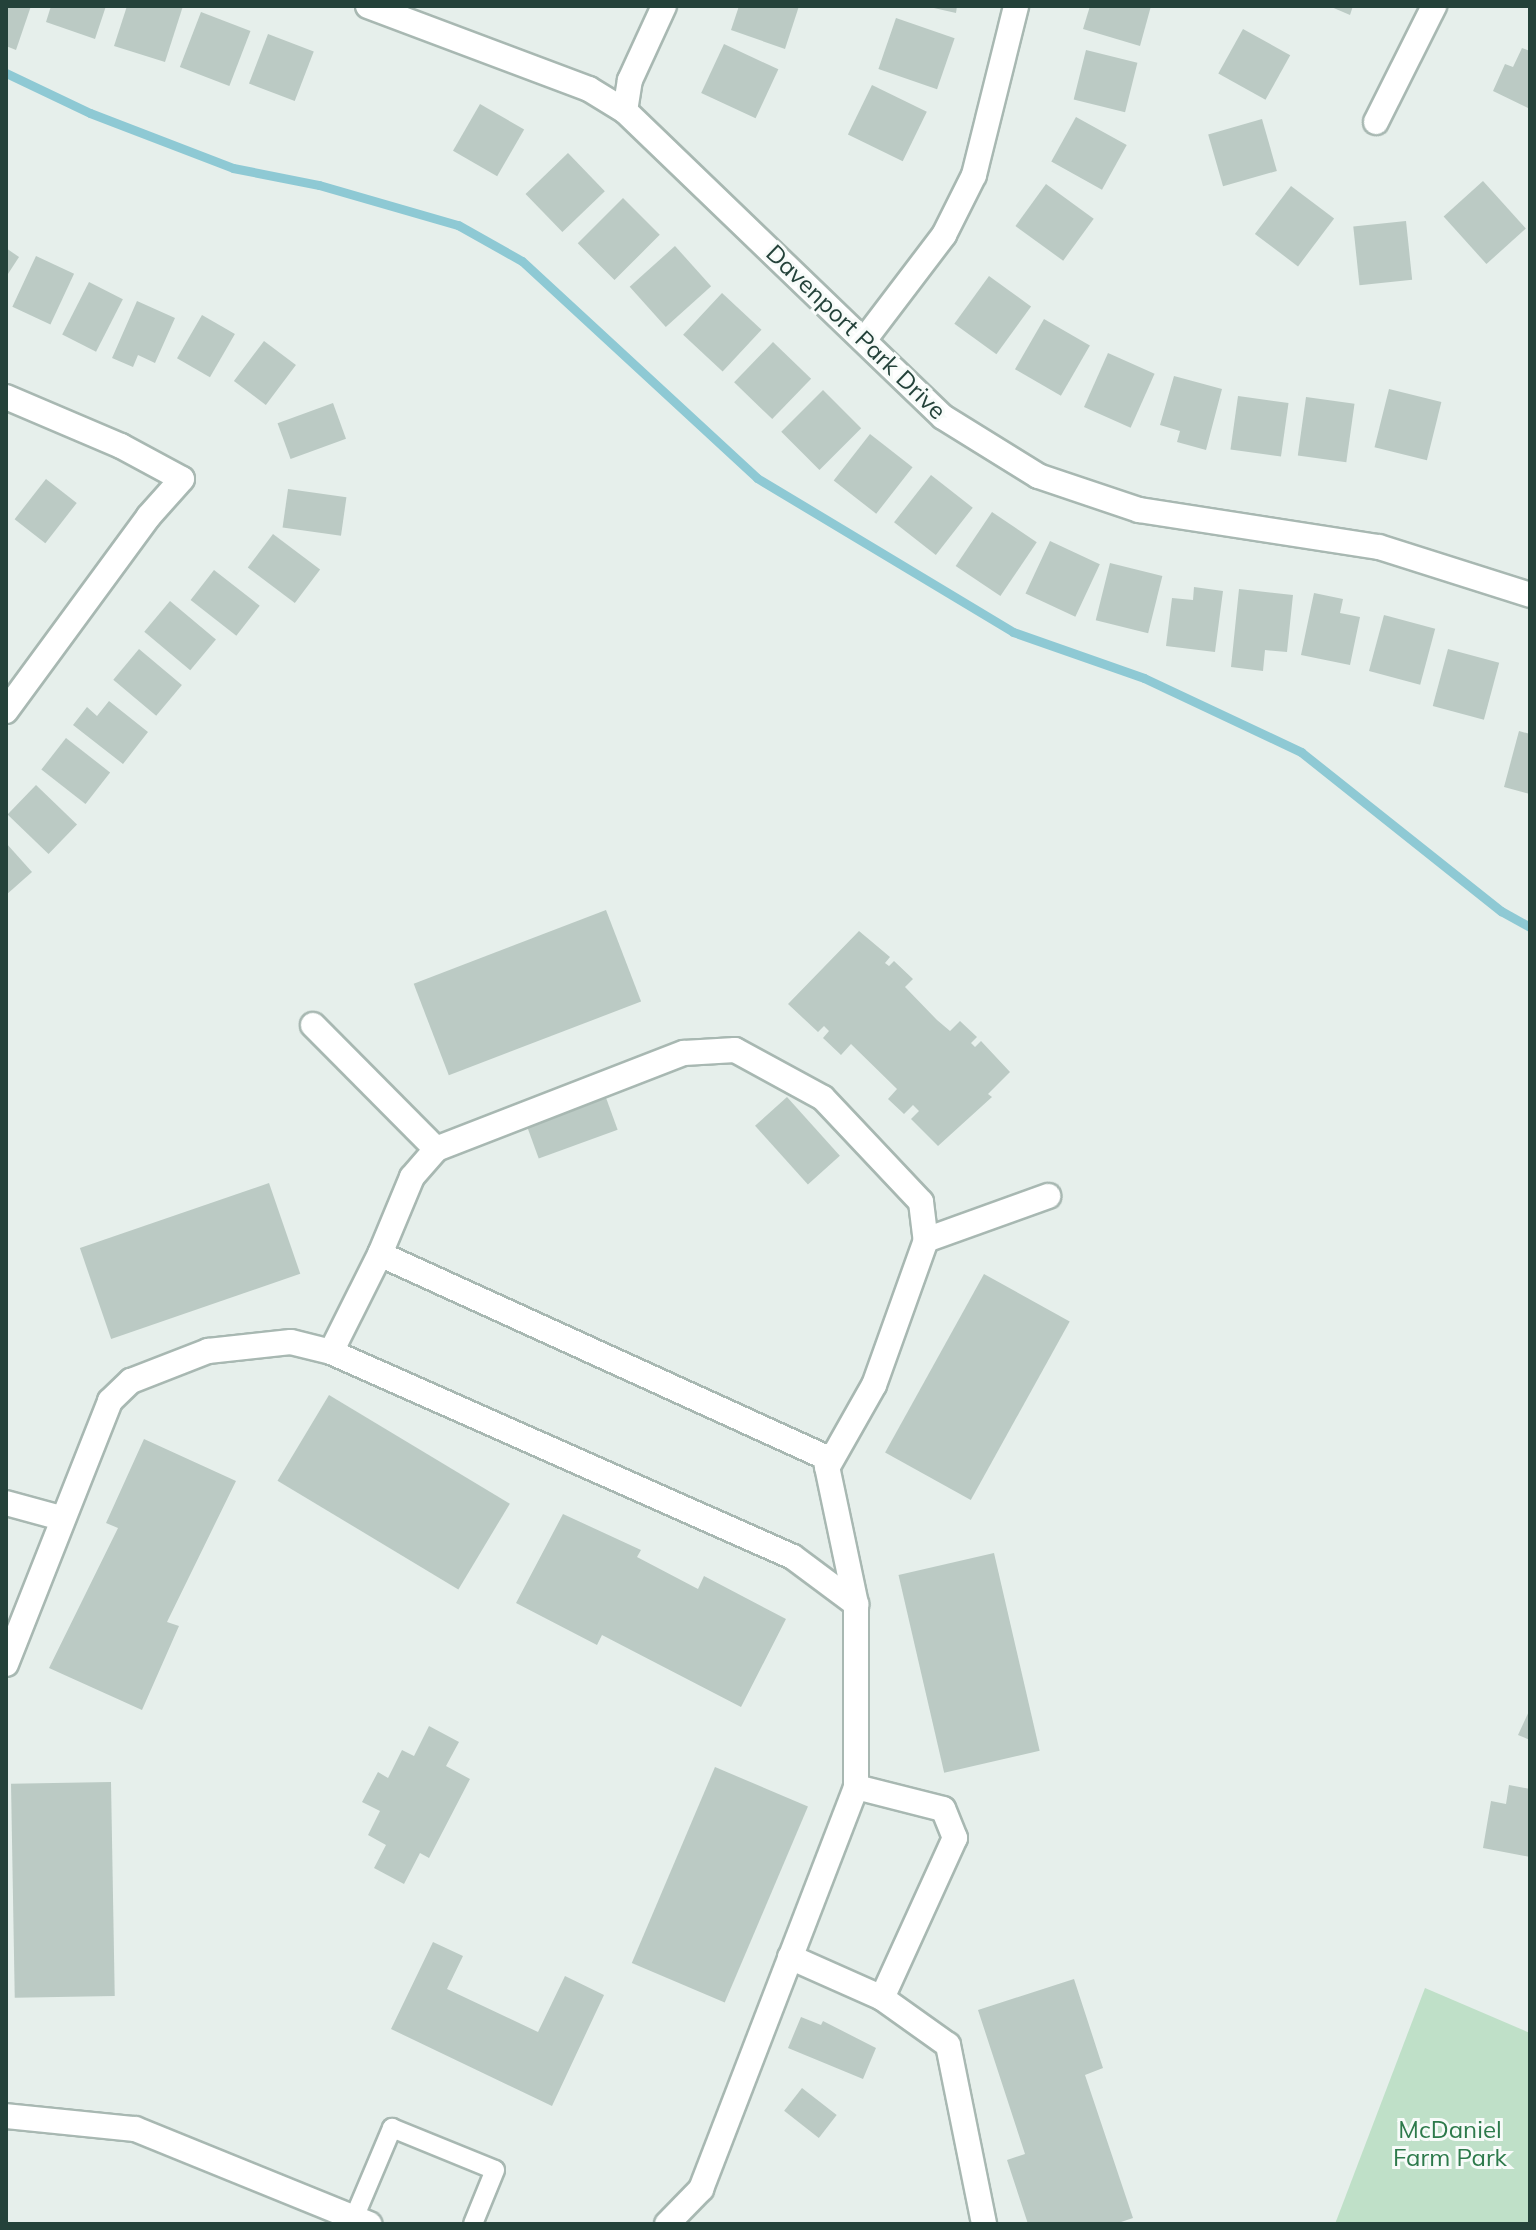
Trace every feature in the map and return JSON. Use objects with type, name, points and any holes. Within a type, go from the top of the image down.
[{"type":"street","name":"Davenport Park Drive","points":[[368,6],[589,89],[625,111],[943,417],[1038,476],[1139,510],[1379,547],[1530,595]]},
{"type":"street","points":[[625,111],[630,80],[664,6]]},
{"type":"street","points":[[865,339],[944,235],[974,175],[1016,6]]},
{"type":"street","points":[[1376,122],[1434,6]]},
{"type":"street","points":[[6,397],[121,446],[182,479],[149,516],[6,711]]},
{"type":"street","points":[[313,1025],[436,1149]]},
{"type":"street","points":[[331,1352],[380,1254],[412,1177],[436,1149],[684,1053],[735,1050],[823,1098],[921,1202],[926,1240],[874,1385],[827,1468]]},
{"type":"street","points":[[926,1240],[1048,1196]]},
{"type":"street","points":[[380,1254],[825,1457],[856,1604],[856,1787],[701,2189],[667,2224]]},
{"type":"street","points":[[6,1664],[61,1518],[110,1401],[131,1381],[208,1351],[291,1342],[331,1352],[793,1557],[856,1604]]},
{"type":"street","points":[[6,1503],[61,1518]]},
{"type":"street","points":[[856,1787],[943,1809],[955,1838],[882,1998]]},
{"type":"street","points":[[790,1957],[882,1998],[948,2045],[984,2224]]},
{"type":"street","points":[[6,2116],[135,2129],[361,2221]]},
{"type":"lane","points":[[361,2221],[392,2128],[495,2170],[473,2224]]},
{"type":"green space","name":"McDaniel Farm Park","points":[[1425,1988],[1530,2033],[1530,2224],[1335,2224]]},
{"type":"building","points":[[6,6],[31,6],[16,50],[6,46]]},
{"type":"building","points":[[51,6],[106,6],[95,39],[46,22]]},
{"type":"building","points":[[127,6],[183,6],[165,62],[114,46]]},
{"type":"building","points":[[739,6],[799,6],[785,49],[731,30]]},
{"type":"building","points":[[925,6],[957,6],[956,13]]},
{"type":"building","points":[[1090,6],[1151,6],[1140,46],[1083,29]]},
{"type":"building","points":[[1329,6],[1353,6],[1350,15]]},
{"type":"building","points":[[201,12],[250,31],[229,86],[180,67]]},
{"type":"building","points":[[896,18],[955,38],[937,89],[878,69]]},
{"type":"building","points":[[1243,29],[1290,55],[1266,100],[1218,74]]},
{"type":"building","points":[[268,34],[314,52],[295,101],[249,83]]},
{"type":"building","points":[[724,44],[778,69],[756,118],[701,93]]},
{"type":"building","points":[[1522,48],[1530,51],[1530,109],[1493,91],[1505,64],[1513,67]]},
{"type":"building","points":[[1086,50],[1137,63],[1125,112],[1074,99]]},
{"type":"building","points":[[872,85],[927,112],[903,161],[848,134]]},
{"type":"building","points":[[480,104],[524,130],[497,176],[453,151]]},
{"type":"building","points":[[1076,117],[1127,145],[1102,190],[1051,162]]},
{"type":"building","points":[[1262,119],[1277,171],[1223,186],[1208,134]]},
{"type":"building","points":[[568,153],[605,191],[562,232],[526,194]]},
{"type":"building","points":[[1483,181],[1526,229],[1486,264],[1444,216]]},
{"type":"building","points":[[1046,184],[1094,219],[1063,261],[1015,226]]},
{"type":"building","points":[[1291,186],[1334,218],[1298,266],[1255,234]]},
{"type":"building","points":[[623,198],[660,235],[615,280],[578,243]]},
{"type":"building","points":[[1406,221],[1412,280],[1359,285],[1353,227]]},
{"type":"building","points":[[675,246],[711,286],[666,327],[630,287]]},
{"type":"building","points":[[6,248],[19,257],[6,277]]},
{"type":"building","points":[[36,256],[74,274],[50,325],[12,307]]},
{"type":"building","points":[[989,276],[1031,307],[996,354],[954,324]]},
{"type":"building","points":[[89,282],[123,299],[96,352],[62,335]]},
{"type":"building","points":[[722,293],[761,330],[723,372],[683,335]]},
{"type":"building","points":[[137,301],[175,318],[155,363],[138,355],[133,367],[112,358]]},
{"type":"building","points":[[202,315],[235,334],[210,377],[177,358]]},
{"type":"building","points":[[1044,319],[1090,346],[1061,396],[1015,369]]},
{"type":"building","points":[[264,341],[296,365],[266,405],[234,381]]},
{"type":"building","points":[[773,342],[811,379],[772,419],[734,382]]},
{"type":"building","points":[[1108,353],[1155,374],[1131,428],[1084,407]]},
{"type":"building","points":[[1174,376],[1222,389],[1206,450],[1177,442],[1180,431],[1160,425]]},
{"type":"building","points":[[1389,389],[1441,402],[1427,460],[1374,447]]},
{"type":"building","points":[[823,390],[861,428],[819,470],[781,432]]},
{"type":"building","points":[[1238,396],[1289,403],[1281,457],[1230,449]]},
{"type":"building","points":[[1306,397],[1355,404],[1346,462],[1298,455]]},
{"type":"building","points":[[333,403],[346,439],[291,459],[278,423]]},
{"type":"building","points":[[870,434],[913,467],[876,514],[834,480]]},
{"type":"building","points":[[931,475],[973,508],[936,555],[894,522]]},
{"type":"building","points":[[46,479],[77,503],[45,543],[15,519]]},
{"type":"building","points":[[288,489],[346,497],[341,536],[283,528]]},
{"type":"building","points":[[992,512],[1037,542],[1000,596],[956,566]]},
{"type":"building","points":[[273,534],[320,570],[295,603],[248,568]]},
{"type":"building","points":[[1050,541],[1100,564],[1075,617],[1025,594]]},
{"type":"building","points":[[1110,563],[1162,576],[1148,633],[1096,620]]},
{"type":"building","points":[[214,570],[260,606],[236,636],[191,600]]},
{"type":"building","points":[[1194,587],[1223,591],[1215,652],[1166,646],[1172,598],[1193,600]]},
{"type":"building","points":[[1239,589],[1293,595],[1287,652],[1265,650],[1263,671],[1231,667]]},
{"type":"building","points":[[1314,593],[1343,599],[1340,613],[1360,617],[1350,665],[1301,655]]},
{"type":"building","points":[[170,601],[216,640],[190,670],[144,632]]},
{"type":"building","points":[[1384,615],[1435,629],[1420,685],[1369,671]]},
{"type":"building","points":[[139,649],[182,685],[156,716],[113,680]]},
{"type":"building","points":[[1448,649],[1499,663],[1484,720],[1433,706]]},
{"type":"building","points":[[109,701],[148,732],[123,764],[73,725],[87,707],[97,716]]},
{"type":"building","points":[[1519,731],[1530,734],[1530,794],[1504,787]]},
{"type":"building","points":[[66,738],[110,772],[86,804],[41,770]]},
{"type":"building","points":[[36,785],[77,825],[49,854],[8,814]]},
{"type":"building","points":[[6,843],[32,872],[6,895]]},
{"type":"building","points":[[606,910],[641,1001],[449,1075],[414,984]]},
{"type":"building","points":[[859,931],[890,957],[885,963],[889,966],[894,961],[913,979],[905,987],[937,1020],[950,1031],[960,1021],[977,1037],[971,1043],[975,1047],[981,1041],[1010,1072],[988,1094],[992,1097],[938,1146],[911,1119],[919,1111],[913,1105],[904,1114],[888,1099],[897,1089],[851,1044],[841,1055],[823,1038],[829,1031],[824,1026],[818,1032],[788,1004]]},
{"type":"building","points":[[605,1095],[618,1130],[539,1158],[526,1124]]},
{"type":"building","points":[[787,1097],[840,1156],[808,1184],[755,1126]]},
{"type":"building","points":[[269,1183],[300,1274],[111,1339],[80,1248]]},
{"type":"building","points":[[984,1274],[1070,1322],[971,1500],[885,1452]]},
{"type":"building","points":[[329,1395],[510,1504],[458,1589],[277,1481]]},
{"type":"building","points":[[144,1439],[236,1481],[167,1622],[179,1626],[142,1710],[49,1668],[118,1528],[106,1523]]},
{"type":"building","points":[[563,1514],[641,1550],[637,1557],[698,1589],[704,1576],[786,1619],[741,1707],[602,1635],[597,1645],[516,1603]]},
{"type":"building","points":[[994,1553],[1040,1751],[944,1773],[899,1575]]},
{"type":"building","points":[[1530,1709],[1530,1740],[1518,1735]]},
{"type":"building","points":[[429,1726],[459,1742],[446,1766],[470,1779],[429,1858],[420,1853],[404,1884],[374,1868],[386,1845],[368,1835],[380,1811],[362,1802],[378,1772],[388,1778],[402,1750],[414,1756]]},
{"type":"building","points":[[715,1767],[808,1806],[725,2003],[632,1963]]},
{"type":"building","points":[[111,1782],[115,1996],[15,1998],[11,1784]]},
{"type":"building","points":[[1509,1785],[1530,1789],[1530,1857],[1483,1848],[1491,1801],[1506,1804]]},
{"type":"building","points":[[433,1942],[463,1956],[447,1989],[538,2032],[565,1976],[604,1995],[552,2106],[391,2029]]},
{"type":"building","points":[[1074,1979],[1103,2068],[1085,2075],[1133,2218],[1115,2224],[1028,2224],[1007,2160],[1025,2154],[978,2010]]},
{"type":"building","points":[[801,2017],[821,2025],[823,2021],[876,2048],[863,2079],[788,2048]]},
{"type":"building","points":[[802,2088],[837,2115],[819,2138],[784,2111]]},
{"type":"waterway","points":[[6,73],[90,113],[233,168],[319,185],[458,225],[522,261],[757,478],[1013,632],[1144,678],[1301,752],[1501,911],[1530,927]]}]
